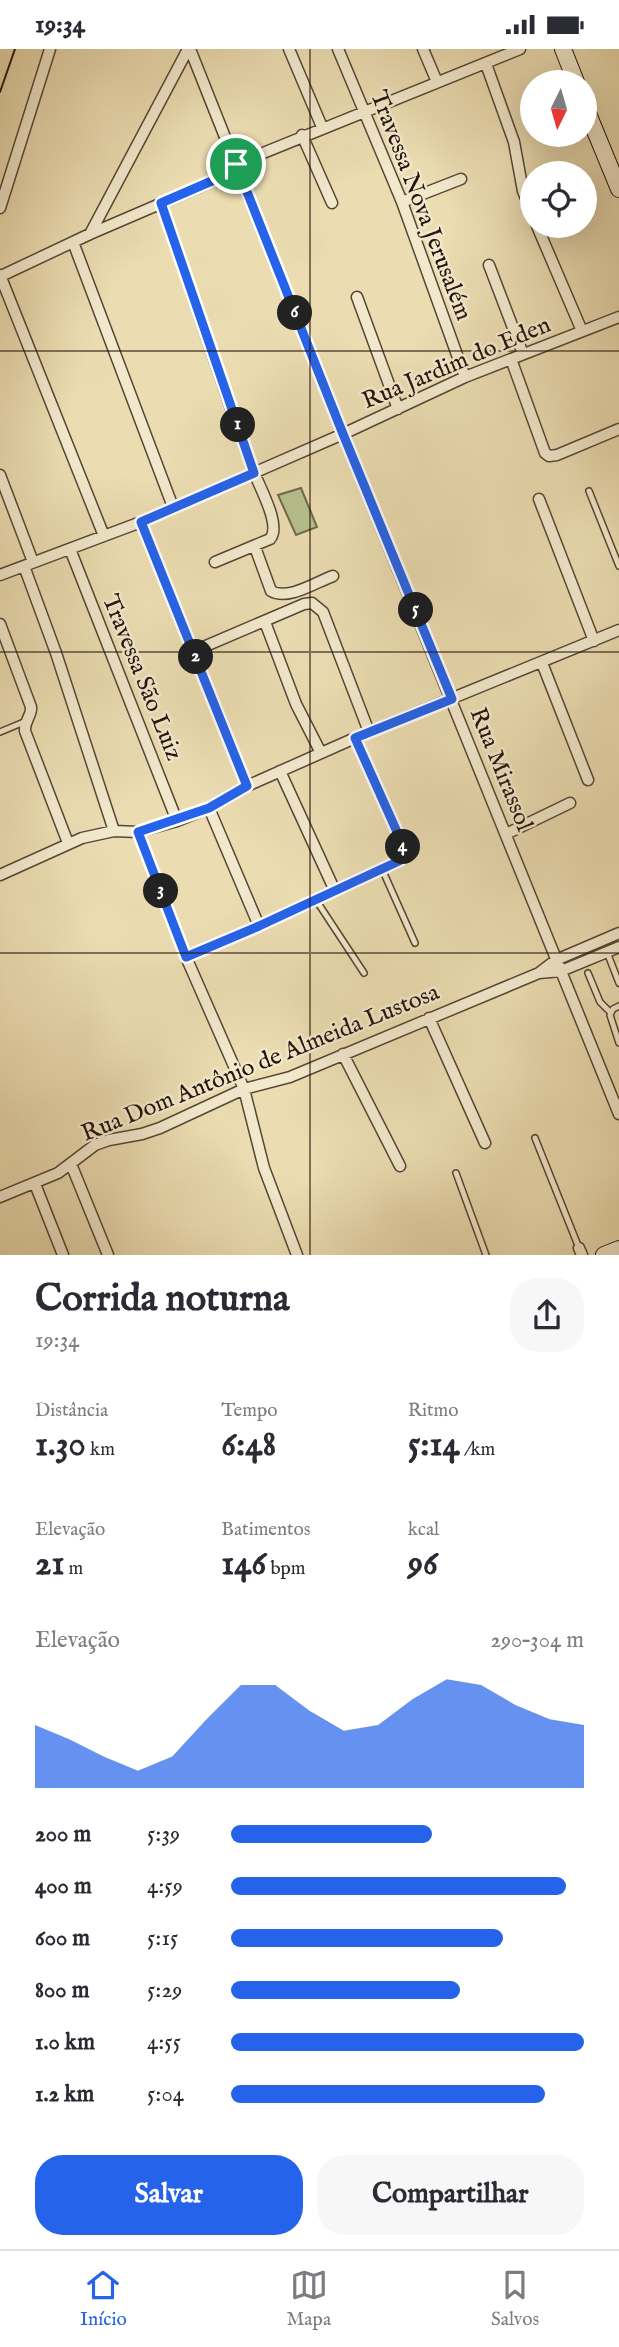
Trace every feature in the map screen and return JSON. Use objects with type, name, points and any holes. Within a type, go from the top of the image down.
[{"type":"main road","points":[[562,49],[571,70]]},
{"type":"main road","points":[[597,134],[617,180]]},
{"type":"main road","points":[[604,1255],[619,1249]]},
{"type":"street","points":[[0,208],[50,49]]},
{"type":"street","points":[[90,234],[189,49]]},
{"type":"street","name":"Rua Mirassol","points":[[189,49],[619,1114]]},
{"type":"street","points":[[289,49],[322,127]]},
{"type":"street","name":"Travessa Nova Jerusalém","points":[[338,49],[402,202],[465,377]]},
{"type":"street","points":[[423,49],[437,82]]},
{"type":"street","points":[[103,536],[1,275],[221,177],[236,164],[302,135],[486,64],[502,52],[520,49]]},
{"type":"street","points":[[486,64],[514,142],[520,175]]},
{"type":"street","points":[[302,135],[332,203]]},
{"type":"street","points":[[402,202],[461,179]]},
{"type":"street","points":[[161,203],[275,530],[270,540],[215,562]]},
{"type":"street","points":[[542,238],[582,331]]},
{"type":"street","points":[[73,242],[173,507]]},
{"type":"street","points":[[489,265],[523,354]]},
{"type":"street","points":[[357,297],[398,409]]},
{"type":"street","name":"Rua Jardim do Eden","points":[[0,575],[141,522],[343,434],[465,377],[619,317]]},
{"type":"street","points":[[511,359],[545,453],[549,456],[619,429]]},
{"type":"street","points":[[0,475],[114,831]]},
{"type":"street","points":[[539,499],[594,641]]},
{"type":"street","points":[[141,522],[247,786]]},
{"type":"street","points":[[255,547],[271,591],[275,594],[287,594],[333,576]]},
{"type":"street","name":"Travessa São Luiz","points":[[70,549],[177,821]]},
{"type":"street","points":[[194,651],[312,603],[323,612],[369,732]]},
{"type":"street","points":[[265,622],[288,684],[321,753]]},
{"type":"street","points":[[0,624],[31,707],[31,712],[24,722],[31,750],[68,843]]},
{"type":"street","points":[[0,875],[68,843],[114,831],[138,832],[177,821],[209,808],[247,786],[355,738],[619,630]]},
{"type":"street","points":[[542,663],[588,780]]},
{"type":"street","points":[[186,957],[399,861],[403,849],[355,738]]},
{"type":"street","points":[[280,771],[335,891]]},
{"type":"street","points":[[506,834],[570,803]]},
{"type":"street","points":[[209,808],[259,926]]},
{"type":"street","points":[[138,832],[186,957],[244,1089],[264,1168],[297,1255]]},
{"type":"street","name":"Rua Dom Antônio de Almeida Lustosa","points":[[0,1197],[58,1173],[95,1146],[109,1140],[160,1128],[244,1089],[276,1082],[539,973],[556,960],[619,933]]},
{"type":"street","name":"Rua Dom Antônio de Almeida Lustosa","points":[[539,973],[561,971],[619,947]]},
{"type":"street","points":[[429,1018],[485,1143]]},
{"type":"street","points":[[344,1053],[400,1166]]},
{"type":"street","points":[[71,1164],[108,1255]]},
{"type":"street","points":[[35,1184],[63,1255]]},
{"type":"lane","points":[[589,491],[619,566]]},
{"type":"lane","points":[[0,732],[24,722]]},
{"type":"lane","points":[[382,869],[415,943]]},
{"type":"lane","points":[[316,900],[364,973]]},
{"type":"lane","points":[[607,952],[619,983]]},
{"type":"lane","points":[[589,972],[600,1002],[610,1012],[619,1043]]},
{"type":"lane","points":[[610,1012],[619,1006]]},
{"type":"lane","points":[[535,1138],[581,1252]]},
{"type":"lane","points":[[456,1173],[486,1255]]},
{"type":"green space","points":[[301,488],[317,527],[296,535],[278,495]]},
{"type":"tram line","points":[[0,92],[15,49]]},
{"type":"route","points":[[236,164],[452,699],[355,738],[402,843],[403,855],[399,861],[186,957],[138,832],[151,830],[209,808],[247,786],[141,522],[254,473],[161,203],[221,177],[236,164]]}]
